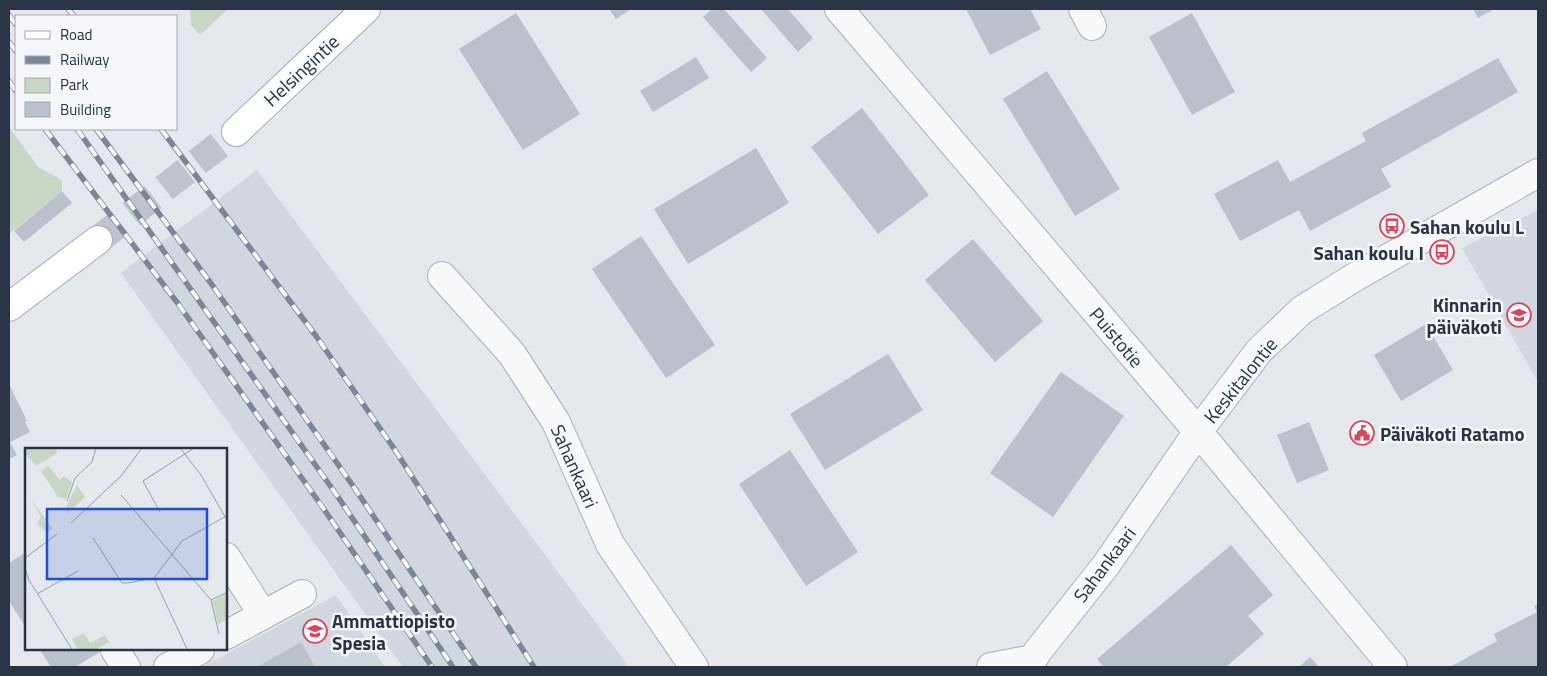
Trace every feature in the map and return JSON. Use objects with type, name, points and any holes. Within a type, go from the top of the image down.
[{"type":"main road","name":"Helsingintie","points":[[236,132],[366,9]]},
{"type":"main road","points":[[9,307],[98,240]]},
{"type":"street","name":"Puistotie","points":[[839,9],[1197,432],[1391,667]]},
{"type":"street","name":"Keskitalontie","points":[[1197,432],[1260,350],[1302,310],[1355,277],[1538,173]]},
{"type":"street","name":"Sahankaari","points":[[442,276],[512,354],[556,422],[610,544],[694,667]]},
{"type":"street","name":"Sahankaari","points":[[991,667],[1034,663],[1038,651],[1106,565],[1197,432]]},
{"type":"street","points":[[228,560],[263,615]]},
{"type":"street","points":[[228,634],[302,594]]},
{"type":"street","points":[[116,651],[126,667]]},
{"type":"street","points":[[168,667],[198,651]]},
{"type":"shaded area","points":[[257,170],[629,667],[403,667],[121,273]]},
{"type":"shaded area","name":"Kinnarin päiväkoti","points":[[1538,210],[1538,382],[1462,248]]},
{"type":"shaded area","name":"Ammattiopisto Spesia","points":[[336,595],[385,667],[202,667]]},
{"type":"green space","points":[[190,9],[228,9],[200,35],[191,25]]},
{"type":"green space","points":[[9,127],[38,167],[62,180],[62,191],[10,233]]},
{"type":"building","points":[[609,9],[631,9],[616,19]]},
{"type":"building","points":[[712,9],[724,9],[767,58],[751,72],[703,17]]},
{"type":"building","points":[[761,9],[788,9],[813,38],[798,52]]},
{"type":"building","points":[[966,9],[1030,9],[1041,29],[990,55]]},
{"type":"building","points":[[1473,9],[1494,9],[1478,18]]},
{"type":"building","points":[[516,13],[580,114],[523,150],[459,49]]},
{"type":"building","points":[[1192,13],[1235,92],[1192,115],[1149,37]]},
{"type":"building","points":[[696,57],[709,78],[653,112],[640,91]]},
{"type":"building","points":[[1498,58],[1518,92],[1381,169],[1391,187],[1310,231],[1299,210],[1240,241],[1214,194],[1278,160],[1290,182],[1366,141],[1362,133]]},
{"type":"building","points":[[1047,71],[1120,189],[1075,216],[1003,99]]},
{"type":"building","points":[[862,108],[929,195],[878,234],[811,147]]},
{"type":"building","points":[[756,148],[789,203],[688,264],[654,209]]},
{"type":"building","points":[[62,191],[72,203],[24,242],[14,231]]},
{"type":"building","points":[[641,236],[715,345],[666,378],[592,269]]},
{"type":"building","points":[[973,239],[1043,321],[995,362],[925,280]]},
{"type":"building","points":[[1426,324],[1453,370],[1401,401],[1374,355]]},
{"type":"building","points":[[888,354],[923,410],[825,470],[790,414]]},
{"type":"building","points":[[1061,372],[1124,416],[1053,517],[990,473]]},
{"type":"building","points":[[9,384],[27,421],[25,422],[30,432],[10,442],[17,455],[9,459]]},
{"type":"building","points":[[1309,422],[1329,470],[1297,483],[1277,435]]},
{"type":"building","points":[[790,450],[858,552],[806,586],[739,484]]},
{"type":"building","points":[[1231,545],[1273,595],[1248,616],[1264,634],[1226,667],[1104,667],[1097,659]]},
{"type":"building","points":[[25,553],[25,626],[9,601],[9,563]]},
{"type":"building","points":[[1538,604],[1538,667],[1450,667],[1497,641],[1494,634],[1537,612],[1534,606]]},
{"type":"building","points":[[301,642],[315,667],[257,667]]},
{"type":"building","points":[[41,651],[101,651],[75,667],[51,667]]},
{"type":"building","points":[[1310,657],[1319,667],[1299,667]]},
{"type":"tunnel","points":[[98,240],[236,132]]},
{"type":"railway","points":[[68,9],[73,15]]},
{"type":"railway","points":[[9,15],[15,24]]},
{"type":"railway","points":[[9,42],[15,50]]},
{"type":"railway","points":[[9,81],[15,90]]},
{"type":"railway","points":[[46,130],[179,305],[321,505],[432,667]]},
{"type":"railway","points":[[78,130],[336,494],[453,667]]},
{"type":"railway","points":[[97,130],[210,282],[351,483],[476,667]]},
{"type":"railway","points":[[162,130],[316,336],[395,450],[534,667]]},
{"type":"place","name":"Sahan koulu L","points":[[1392,226]]},
{"type":"place","name":"Sahan koulu I","points":[[1442,252]]},
{"type":"place","name":"Kinnarin päiväkoti","points":[[1519,315]]},
{"type":"place","name":"Päiväkoti Ratamo","points":[[1362,433]]},
{"type":"place","name":"Ammattiopisto Spesia","points":[[315,631]]}]
